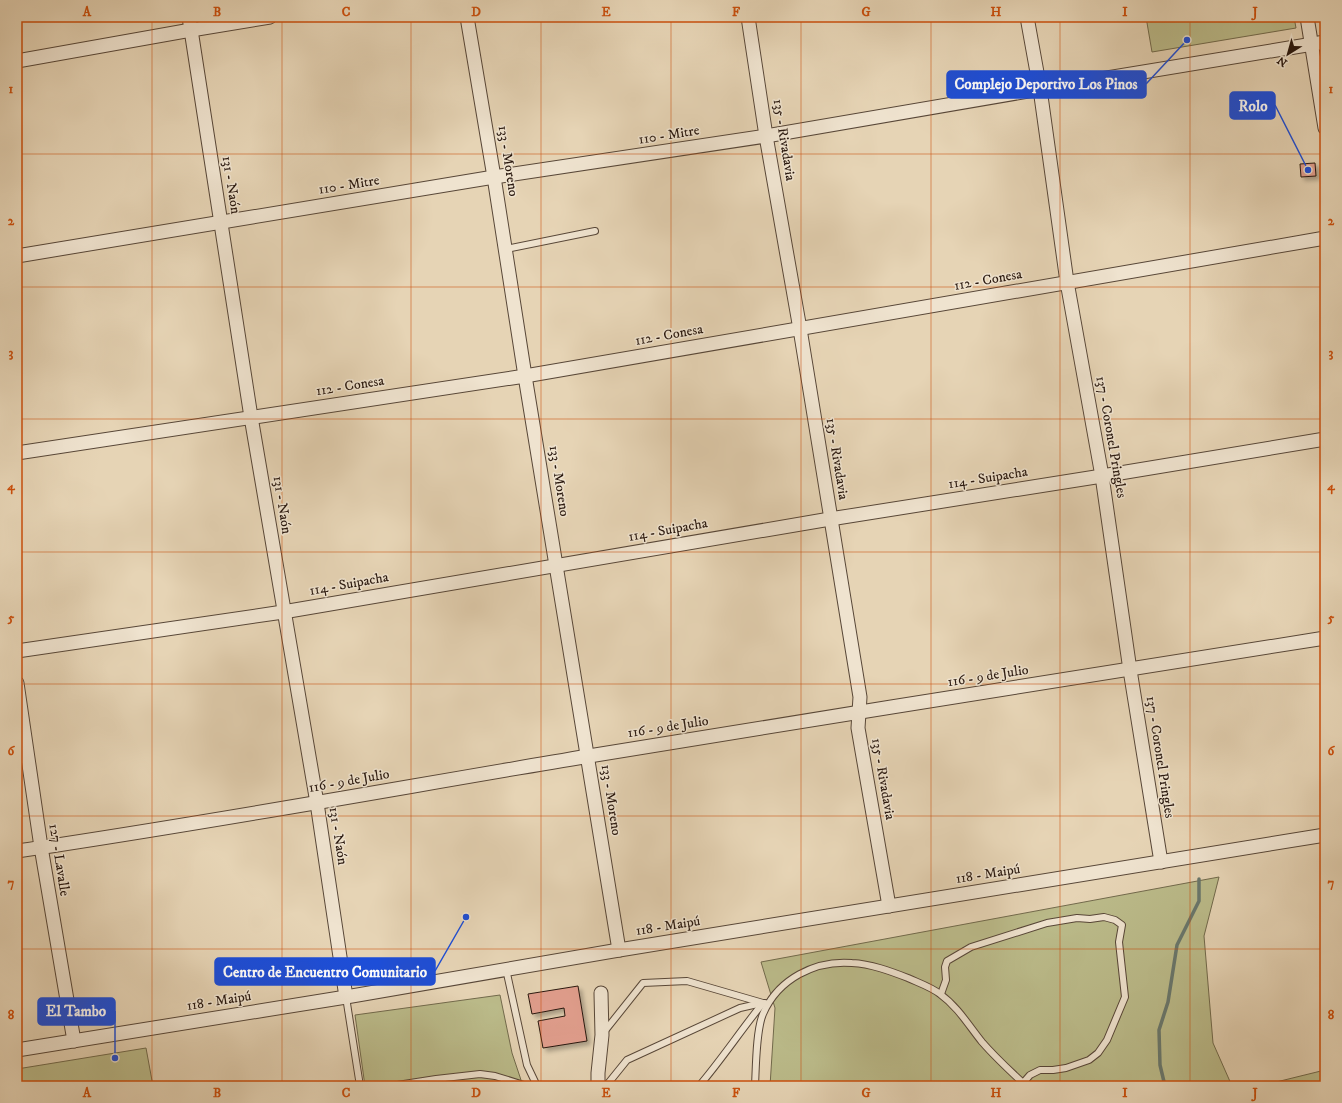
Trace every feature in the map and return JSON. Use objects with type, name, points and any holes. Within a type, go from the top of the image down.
[{"type":"street","points":[[17,61],[190,23],[270,17]]},
{"type":"street","name":"133 - Moreno","points":[[467,17],[619,950]]},
{"type":"street","name":"135 - Rivadavia","points":[[748,17],[766,136],[800,329],[860,697],[858,728],[888,906]]},
{"type":"street","name":"137 - Coronel Pringles","points":[[1028,17],[1040,89],[1067,282],[1102,476],[1130,670],[1161,862]]},
{"type":"street","points":[[1307,17],[1325,128]]},
{"type":"street","name":"131 - Naón","points":[[190,23],[251,417],[283,612],[317,803],[346,997]]},
{"type":"street","name":"110 - Mitre","points":[[17,256],[494,177],[766,136],[1325,42]]},
{"type":"street","name":"112 - Conesa","points":[[17,453],[525,376],[1325,238]]},
{"type":"street","name":"114 - Suipacha","points":[[17,651],[283,612],[830,519],[1325,439]]},
{"type":"street","name":"116 - 9 de Julio","points":[[17,851],[317,803],[588,756],[1325,638]]},
{"type":"street","name":"127 - Lavalle","points":[[17,683],[40,848],[74,1041]]},
{"type":"street","name":"118 - Maipú","points":[[17,1050],[1325,835]]},
{"type":"street","points":[[598,1086],[602,1035],[602,992]]},
{"type":"lane","points":[[506,249],[595,231]]},
{"type":"lane","points":[[700,1086],[766,1003],[781,987],[793,977],[810,969],[841,962],[891,971],[925,985],[940,994],[955,1008],[983,1043],[1024,1085],[1030,1075],[1040,1070],[1066,1068],[1089,1060],[1098,1053],[1107,1040],[1125,997],[1119,942],[1122,925],[1115,920],[1104,916],[1090,919],[1077,918],[1047,924],[970,947],[947,961],[946,980],[940,994]]},
{"type":"lane","points":[[506,969],[527,1065],[537,1086]]},
{"type":"lane","points":[[602,1035],[643,983],[687,981],[766,1003]]},
{"type":"lane","points":[[346,997],[360,1086]]},
{"type":"lane","points":[[606,1086],[627,1060],[740,1008],[766,1003]]},
{"type":"lane","points":[[755,1086],[760,1027],[766,1003]]},
{"type":"lane","points":[[391,1086],[480,1074],[495,1076],[527,1086]]},
{"type":"green space","points":[[1146,17],[1294,17],[1296,28],[1152,52]]},
{"type":"green space","points":[[1219,877],[1204,936],[1213,1043],[1232,1086],[770,1086],[775,1008],[761,962]]},
{"type":"green space","points":[[500,995],[512,1053],[523,1086],[365,1086],[355,1015]]},
{"type":"green space","points":[[146,1048],[153,1086],[17,1086],[17,1069]]},
{"type":"green space","points":[[1325,1070],[1325,1086],[1260,1086]]},
{"type":"building","points":[[1315,163],[1316,176],[1301,177],[1300,164]]},
{"type":"building","points":[[578,986],[587,1041],[543,1048],[538,1021],[565,1016],[564,1008],[532,1014],[528,994]]},
{"type":"waterway","points":[[1165,1086],[1160,1065],[1159,1030],[1168,1002],[1177,945],[1199,901],[1199,879]]},
{"type":"place","name":"Complejo Deportivo Los Pinos","points":[[1187,40]]},
{"type":"place","name":"Rolo","points":[[1308,170]]},
{"type":"place","name":"Centro de Encuentro Comunitario","points":[[466,917]]},
{"type":"place","name":"El Tambo","points":[[115,1058]]}]
